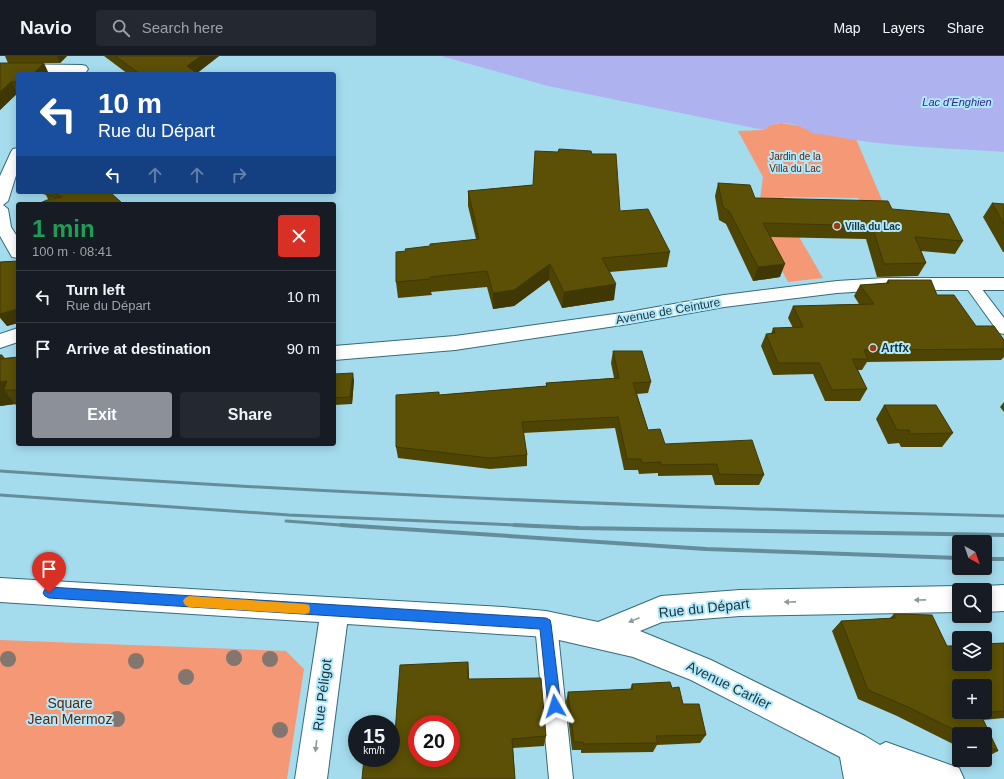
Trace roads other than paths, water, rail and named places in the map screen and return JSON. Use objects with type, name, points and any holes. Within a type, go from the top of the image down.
[{"type":"street","points":[[0,68],[82,68]]},
{"type":"street","points":[[0,201],[7,177],[16,157]]},
{"type":"street","points":[[0,209],[3,227],[16,250]]},
{"type":"street","name":"Avenue de Ceinture","points":[[336,354],[455,343],[629,318],[724,301],[837,287],[885,284],[1004,284]]},
{"type":"street","points":[[0,341],[16,336]]},
{"type":"street","points":[[0,590],[546,624],[601,634]]},
{"type":"street","points":[[992,599],[1004,598]]},
{"type":"street","name":"Rue du Départ","points":[[601,634],[661,609],[740,603],[952,599]]},
{"type":"street","name":"Rue Péligot","points":[[312,779],[328,652],[335,611]]},
{"type":"street","name":"Avenue Carlier","points":[[601,634],[634,643],[701,670],[854,746],[905,779]]},
{"type":"street","points":[[854,746],[860,779]]},
{"type":"street","name":"Avenue Carlier","points":[[854,746],[948,779]]},
{"type":"lane","points":[[970,283],[1004,329]]},
{"type":"lane","points":[[546,624],[561,779]]},
{"type":"water","name":"Lac d'Enghien","points":[[441,56],[1004,56],[1004,152],[871,142],[812,133],[800,126],[784,123],[773,124],[764,130],[548,86]]},
{"type":"railway","points":[[0,471],[251,487],[502,499],[753,509],[1004,516]]},
{"type":"railway","points":[[0,495],[289,515],[526,526]]},
{"type":"railway","points":[[286,521],[354,526]]},
{"type":"railway","points":[[341,525],[706,549],[952,558]]},
{"type":"railway","points":[[514,525],[526,526]]},
{"type":"railway","points":[[526,526],[536,526]]},
{"type":"railway","points":[[526,526],[579,528],[1004,535]]},
{"type":"railway","points":[[992,559],[1004,559]]},
{"type":"place","name":"Villa du Lac","points":[[837,226]]},
{"type":"place","name":"Artfx","points":[[873,348]]},
{"type":"park label","name":"Jardin de la Villa du Lac","points":[[795,162]]},
{"type":"park label","name":"Square Jean Mermoz","points":[[70,712]]}]
